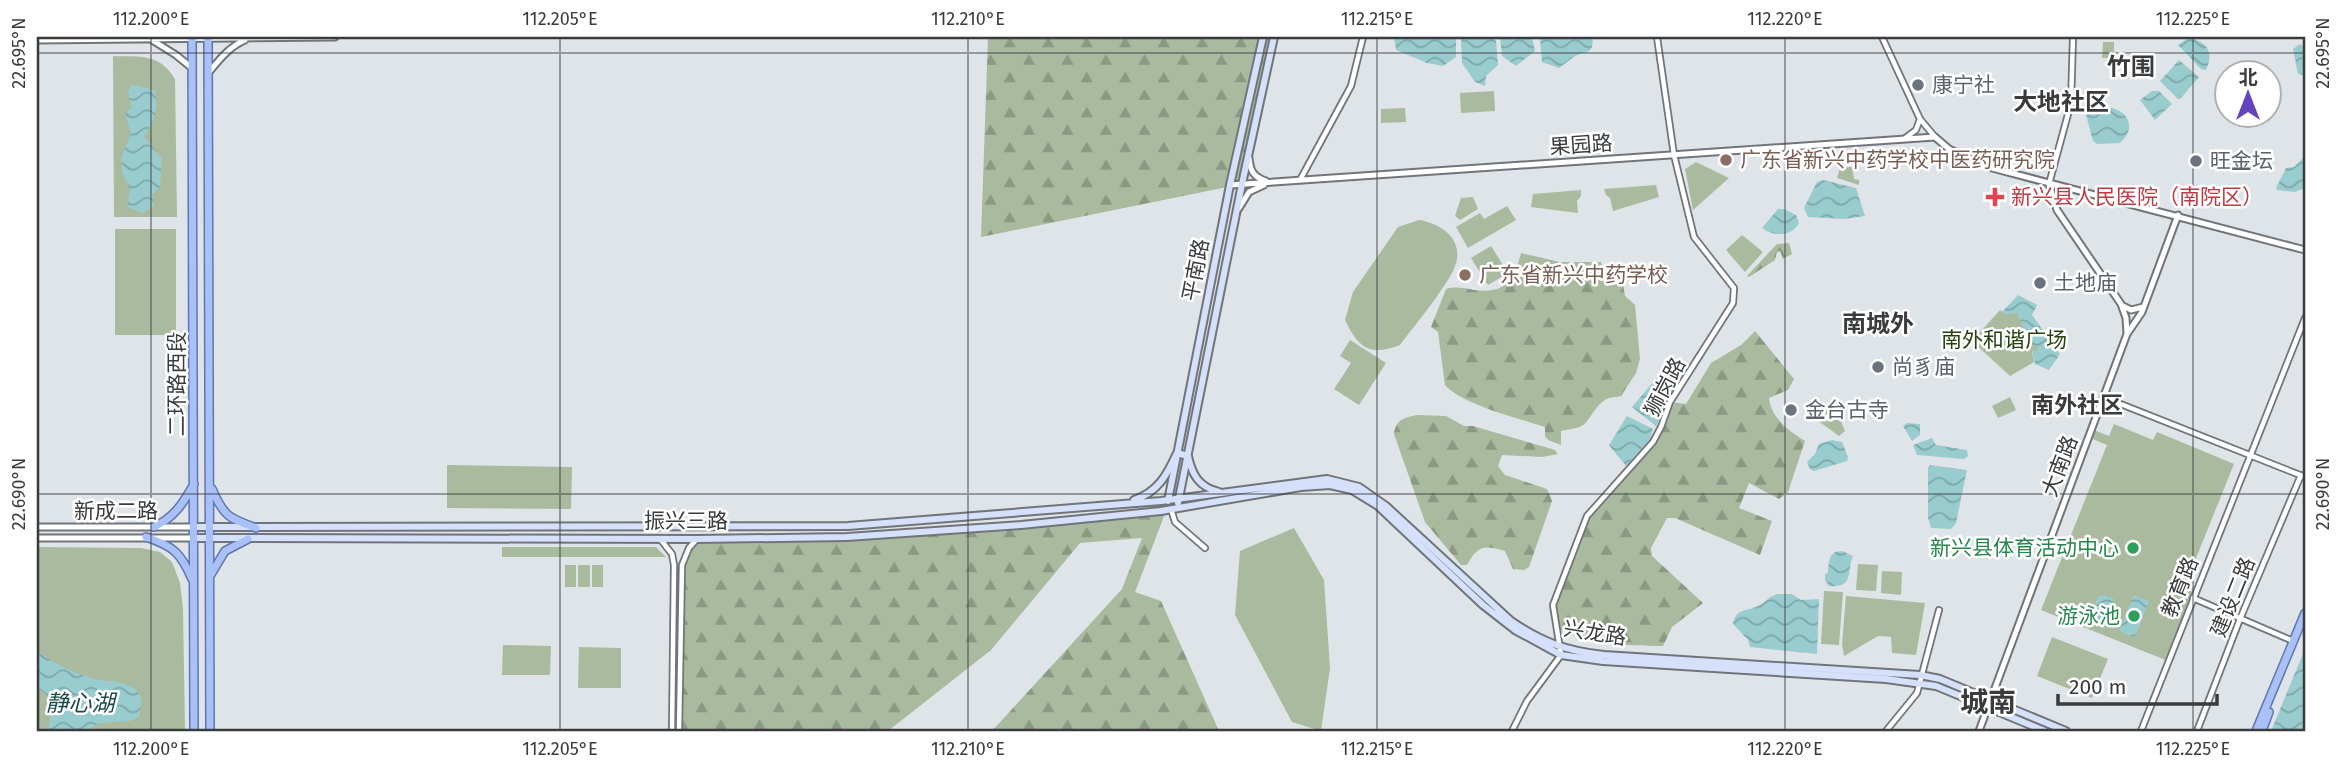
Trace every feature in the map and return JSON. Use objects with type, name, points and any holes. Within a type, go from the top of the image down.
[{"type":"main road","name":"平南路","points":[[1171,509],[1168,500],[1177,453],[1230,185],[1263,37]]},
{"type":"main road","name":"平南路","points":[[1171,509],[1178,499],[1188,456],[1242,184],[1275,37]]},
{"type":"main road","name":"二环路西段","points":[[192,38],[194,731]]},
{"type":"main road","name":"二环路西段","points":[[208,38],[210,731]]},
{"type":"main road","points":[[1128,503],[1158,487],[1177,453],[1188,456],[1197,481],[1224,494]]},
{"type":"main road","name":"兴龙路","points":[[1168,500],[1327,479],[1359,487],[1386,506],[1511,621],[1561,652]]},
{"type":"main road","points":[[154,527],[177,512],[195,483]]},
{"type":"main road","points":[[210,485],[224,512],[235,520],[256,528]]},
{"type":"main road","name":"兴龙路","points":[[1171,509],[1318,485],[1352,490],[1378,506],[1501,620],[1530,639],[1561,652],[1603,662],[1940,679],[2066,731]]},
{"type":"main road","name":"振兴三路","points":[[194,527],[860,525],[1168,500]]},
{"type":"main road","name":"振兴三路","points":[[194,538],[847,537],[1021,525],[1171,509]]},
{"type":"main road","points":[[733,526],[733,539]]},
{"type":"main road","points":[[146,537],[170,547],[177,553],[194,585]]},
{"type":"main road","points":[[210,576],[225,551],[248,539]]},
{"type":"main road","points":[[2256,731],[2305,613]]},
{"type":"main road","points":[[2262,731],[2305,624]]},
{"type":"main road","name":"兴龙路","points":[[1920,679],[2045,731]]},
{"type":"street","points":[[37,40],[335,37]]},
{"type":"street","points":[[1300,180],[1351,86],[1363,37]]},
{"type":"street","name":"狮岗路","points":[[1561,652],[1553,605],[1587,516],[1653,442],[1670,402],[1733,303],[1734,288],[1693,237],[1674,155],[1657,37]]},
{"type":"street","points":[[1881,37],[1920,119],[1949,149],[1992,167],[2049,184],[2178,215],[2305,250]]},
{"type":"street","points":[[2057,210],[2049,184],[2071,103],[2073,37]]},
{"type":"street","points":[[150,38],[192,68]]},
{"type":"street","points":[[209,72],[225,53],[248,38]]},
{"type":"street","points":[[1904,139],[1916,130],[1920,119]]},
{"type":"street","name":"果园路","points":[[1230,185],[1935,137]]},
{"type":"street","points":[[1249,151],[1251,172],[1272,182]]},
{"type":"street","points":[[2032,179],[2044,188],[2121,304],[2126,318],[2127,334]]},
{"type":"street","points":[[1236,214],[1249,192],[1272,182]]},
{"type":"street","points":[[2057,210],[2056,193],[2067,188]]},
{"type":"street","name":"大南路","points":[[1979,731],[2127,334],[2144,306],[2178,215]]},
{"type":"street","points":[[2121,304],[2131,310],[2144,306]]},
{"type":"street","name":"教育路","points":[[2141,731],[2305,318]]},
{"type":"street","points":[[2103,397],[2303,476]]},
{"type":"street","name":"建设二路","points":[[2197,731],[2240,619],[2303,476]]},
{"type":"street","points":[[1171,509],[1174,522],[1205,548]]},
{"type":"street","name":"新成二路","points":[[37,527],[194,527]]},
{"type":"street","name":"新成二路","points":[[37,537],[194,538]]},
{"type":"street","points":[[660,539],[671,554],[674,565],[671,731]]},
{"type":"street","points":[[679,731],[682,565],[689,548],[697,539]]},
{"type":"street","points":[[2193,598],[2293,641]]},
{"type":"street","points":[[1886,731],[1917,693],[1939,610]]},
{"type":"street","points":[[1512,731],[1527,701],[1561,652]]},
{"type":"green space","points":[[988,37],[1274,37],[1242,184],[981,237]]},
{"type":"green space","points":[[2103,42],[2114,42],[2114,58],[2102,58]]},
{"type":"green space","points":[[113,56],[148,58],[162,65],[175,79],[177,217],[114,217]]},
{"type":"green space","points":[[1494,91],[1495,111],[1461,113],[1460,93]]},
{"type":"green space","points":[[1405,108],[1406,122],[1381,123],[1381,109]]},
{"type":"green space","points":[[1696,162],[1729,178],[1693,210],[1685,169]]},
{"type":"green space","points":[[1852,167],[1854,179],[1859,180],[1859,185],[1837,178],[1840,168]]},
{"type":"green space","points":[[1656,185],[1659,197],[1613,211],[1610,198],[1604,189]]},
{"type":"green space","points":[[1581,190],[1577,201],[1578,213],[1531,207],[1533,194]]},
{"type":"green space","points":[[1473,197],[1478,209],[1460,220],[1455,216],[1461,198]]},
{"type":"green space","points":[[1507,206],[1516,220],[1468,248],[1456,227],[1480,213],[1484,219]]},
{"type":"green space","points":[[1419,220],[1440,227],[1451,237],[1457,251],[1455,267],[1442,290],[1400,345],[1380,350],[1366,347],[1355,337],[1345,320],[1353,292],[1398,227]]},
{"type":"green space","points":[[115,229],[176,229],[176,335],[115,335]]},
{"type":"green space","points":[[1742,235],[1763,252],[1745,272],[1726,250]]},
{"type":"green space","points":[[1789,243],[1792,254],[1783,259],[1780,251],[1777,252],[1775,260],[1747,276],[1777,244]]},
{"type":"green space","points":[[1491,246],[1508,273],[1488,285],[1471,258]]},
{"type":"green space","points":[[1521,253],[1560,262],[1601,262],[1604,276],[1623,284],[1625,296],[1635,305],[1640,359],[1636,373],[1621,396],[1602,402],[1585,424],[1561,431],[1561,445],[1548,440],[1545,427],[1477,405],[1445,385],[1438,332],[1431,327],[1446,289],[1457,287],[1485,291],[1502,287],[1512,278]]},
{"type":"green space","name":"南外和谐广场","points":[[2000,310],[2006,314],[2017,312],[2032,345],[2039,347],[2037,351],[2032,351],[2034,362],[2010,376],[1972,341]]},
{"type":"green space","points":[[1755,331],[1794,379],[1788,390],[1769,398],[1773,412],[1787,428],[1805,441],[1788,492],[1779,499],[1749,483],[1739,508],[1772,521],[1760,555],[1675,518],[1667,518],[1651,548],[1652,556],[1703,603],[1672,627],[1663,646],[1609,643],[1557,629],[1553,605],[1587,516],[1653,442],[1670,402],[1686,404],[1711,363],[1741,345]]},
{"type":"green space","points":[[1350,340],[1386,363],[1359,405],[1334,389],[1351,363],[1340,356]]},
{"type":"green space","points":[[2010,397],[2016,410],[1998,418],[1992,406]]},
{"type":"green space","points":[[1834,405],[1845,431],[1839,436],[1813,417],[1812,412]]},
{"type":"green space","points":[[1417,415],[1446,416],[1464,426],[1473,426],[1555,450],[1558,454],[1542,457],[1502,455],[1498,466],[1505,475],[1547,489],[1552,501],[1529,567],[1524,570],[1513,569],[1505,551],[1492,548],[1478,550],[1467,565],[1461,565],[1425,522],[1394,434],[1401,420]]},
{"type":"green space","name":"新兴县体育活动中心","points":[[2114,424],[2153,440],[2157,432],[2234,464],[2184,588],[2195,593],[2168,661],[2041,610],[2107,445],[2088,437],[2091,429],[2109,436]]},
{"type":"green space","points":[[447,465],[572,467],[571,509],[447,508]]},
{"type":"green space","points":[[1166,511],[1135,592],[1161,601],[1219,731],[992,731],[1122,589],[1142,538],[1080,543],[991,650],[888,731],[679,731],[684,559],[697,539],[859,535]]},
{"type":"green space","points":[[1294,528],[1324,580],[1330,668],[1321,731],[1292,722],[1235,615],[1240,551]]},
{"type":"green space","points":[[37,547],[141,548],[160,552],[172,562],[180,583],[183,608],[185,731],[37,731]]},
{"type":"green space","points":[[502,547],[656,547],[666,557],[502,557]]},
{"type":"green space","points":[[1858,564],[1878,565],[1876,591],[1856,590]]},
{"type":"green space","points":[[565,565],[576,565],[576,587],[565,587]]},
{"type":"green space","points":[[578,565],[590,565],[590,587],[578,587]]},
{"type":"green space","points":[[592,565],[603,565],[603,587],[592,587]]},
{"type":"green space","points":[[1882,571],[1902,572],[1901,595],[1881,593]]},
{"type":"green space","points":[[1824,591],[1843,592],[1839,645],[1821,644]]},
{"type":"green space","points":[[1846,596],[1925,603],[1916,655],[1892,653],[1891,637],[1878,636],[1844,656],[1842,644]]},
{"type":"green space","points":[[2052,637],[2108,659],[2092,698],[2037,676]]},
{"type":"green space","points":[[503,645],[551,646],[550,675],[502,675]]},
{"type":"green space","points":[[579,647],[621,648],[621,688],[578,688]]},
{"type":"water","points":[[1394,37],[1456,37],[1456,57],[1443,66],[1427,63],[1396,50]]},
{"type":"water","points":[[1461,37],[1493,37],[1496,41],[1498,65],[1486,76],[1485,86],[1475,82],[1462,63]]},
{"type":"water","points":[[1500,37],[1532,37],[1535,51],[1516,66],[1502,56]]},
{"type":"water","points":[[1542,37],[1593,37],[1589,51],[1575,56],[1559,68],[1542,62]]},
{"type":"water","points":[[2188,38],[2200,42],[2208,49],[2206,70],[2201,69],[2178,45]]},
{"type":"water","points":[[2300,44],[2305,48],[2305,76],[2298,74],[2293,49]]},
{"type":"water","points":[[2179,60],[2199,77],[2178,99],[2160,81]]},
{"type":"water","points":[[132,85],[155,90],[155,114],[144,136],[162,159],[160,187],[153,194],[153,207],[143,213],[127,207],[130,190],[122,171],[121,158],[131,133],[125,113],[131,108],[128,91]]},
{"type":"water","points":[[2152,91],[2159,91],[2172,104],[2155,120],[2140,100]]},
{"type":"water","points":[[2103,107],[2118,110],[2127,119],[2129,130],[2120,143],[2097,144],[2093,141],[2086,115]]},
{"type":"water","points":[[2305,156],[2305,188],[2295,192],[2277,190],[2286,168],[2294,167]]},
{"type":"water","points":[[1823,180],[1856,188],[1865,216],[1845,219],[1808,217],[1804,208],[1817,182]]},
{"type":"water","points":[[1778,209],[1796,215],[1799,223],[1796,228],[1777,234],[1762,228]]},
{"type":"water","points":[[2018,295],[2037,305],[2032,315],[2060,354],[2049,370],[2035,364],[2032,350],[2037,351],[2039,347],[2032,345],[2017,313],[2002,312]]},
{"type":"water","points":[[1659,375],[1677,386],[1656,426],[1632,407]]},
{"type":"water","points":[[1627,416],[1653,429],[1650,439],[1626,466],[1609,445]]},
{"type":"water","points":[[1907,423],[1920,424],[1920,435],[1912,441],[1903,426]]},
{"type":"water","points":[[1932,438],[1936,445],[1967,450],[1968,456],[1964,459],[1917,455],[1913,445]]},
{"type":"water","points":[[1832,440],[1842,442],[1847,461],[1814,471],[1810,469],[1807,462],[1815,454],[1819,444]]},
{"type":"water","points":[[1930,465],[1967,470],[1956,523],[1951,529],[1931,528],[1928,518]]},
{"type":"water","points":[[1837,551],[1853,556],[1848,578],[1843,584],[1829,586],[1825,574],[1828,573],[1830,558]]},
{"type":"water","points":[[1778,594],[1792,594],[1801,600],[1819,599],[1817,654],[1750,647],[1748,640],[1733,624],[1739,613]]},
{"type":"water","points":[[2104,595],[2114,599],[2103,627],[2088,621],[2098,597]]},
{"type":"water","name":"游泳池","points":[[2134,595],[2149,601],[2135,638],[2119,631]]},
{"type":"water","points":[[2305,649],[2305,731],[2271,731]]},
{"type":"water","name":"静心湖","points":[[37,651],[80,674],[133,687],[141,700],[139,717],[130,721],[100,723],[86,731],[48,731],[51,706],[47,696],[37,688]]},
{"type":"place","name":"康宁社","points":[[1918,85]]},
{"type":"place","name":"广东省新兴中药学校中医药研究院","points":[[1726,160]]},
{"type":"place","name":"旺金坛","points":[[2196,161]]},
{"type":"place","name":"新兴县人民医院（南院区）","points":[[1995,197]]},
{"type":"place","name":"广东省新兴中药学校","points":[[1465,275]]},
{"type":"place","name":"土地庙","points":[[2040,283]]},
{"type":"place","name":"尚豸庙","points":[[1878,367]]},
{"type":"place","name":"金台古寺","points":[[1791,410]]},
{"type":"place","name":"新兴县体育活动中心","points":[[2133,548]]},
{"type":"place","name":"游泳池","points":[[2134,616]]},
{"type":"district","name":"竹围","points":[[2131,67]]},
{"type":"district","name":"大地社区","points":[[2061,102]]},
{"type":"district","name":"南城外","points":[[1878,324]]},
{"type":"district","name":"南外社区","points":[[2077,405]]},
{"type":"district","name":"城南","points":[[1988,702]]}]
